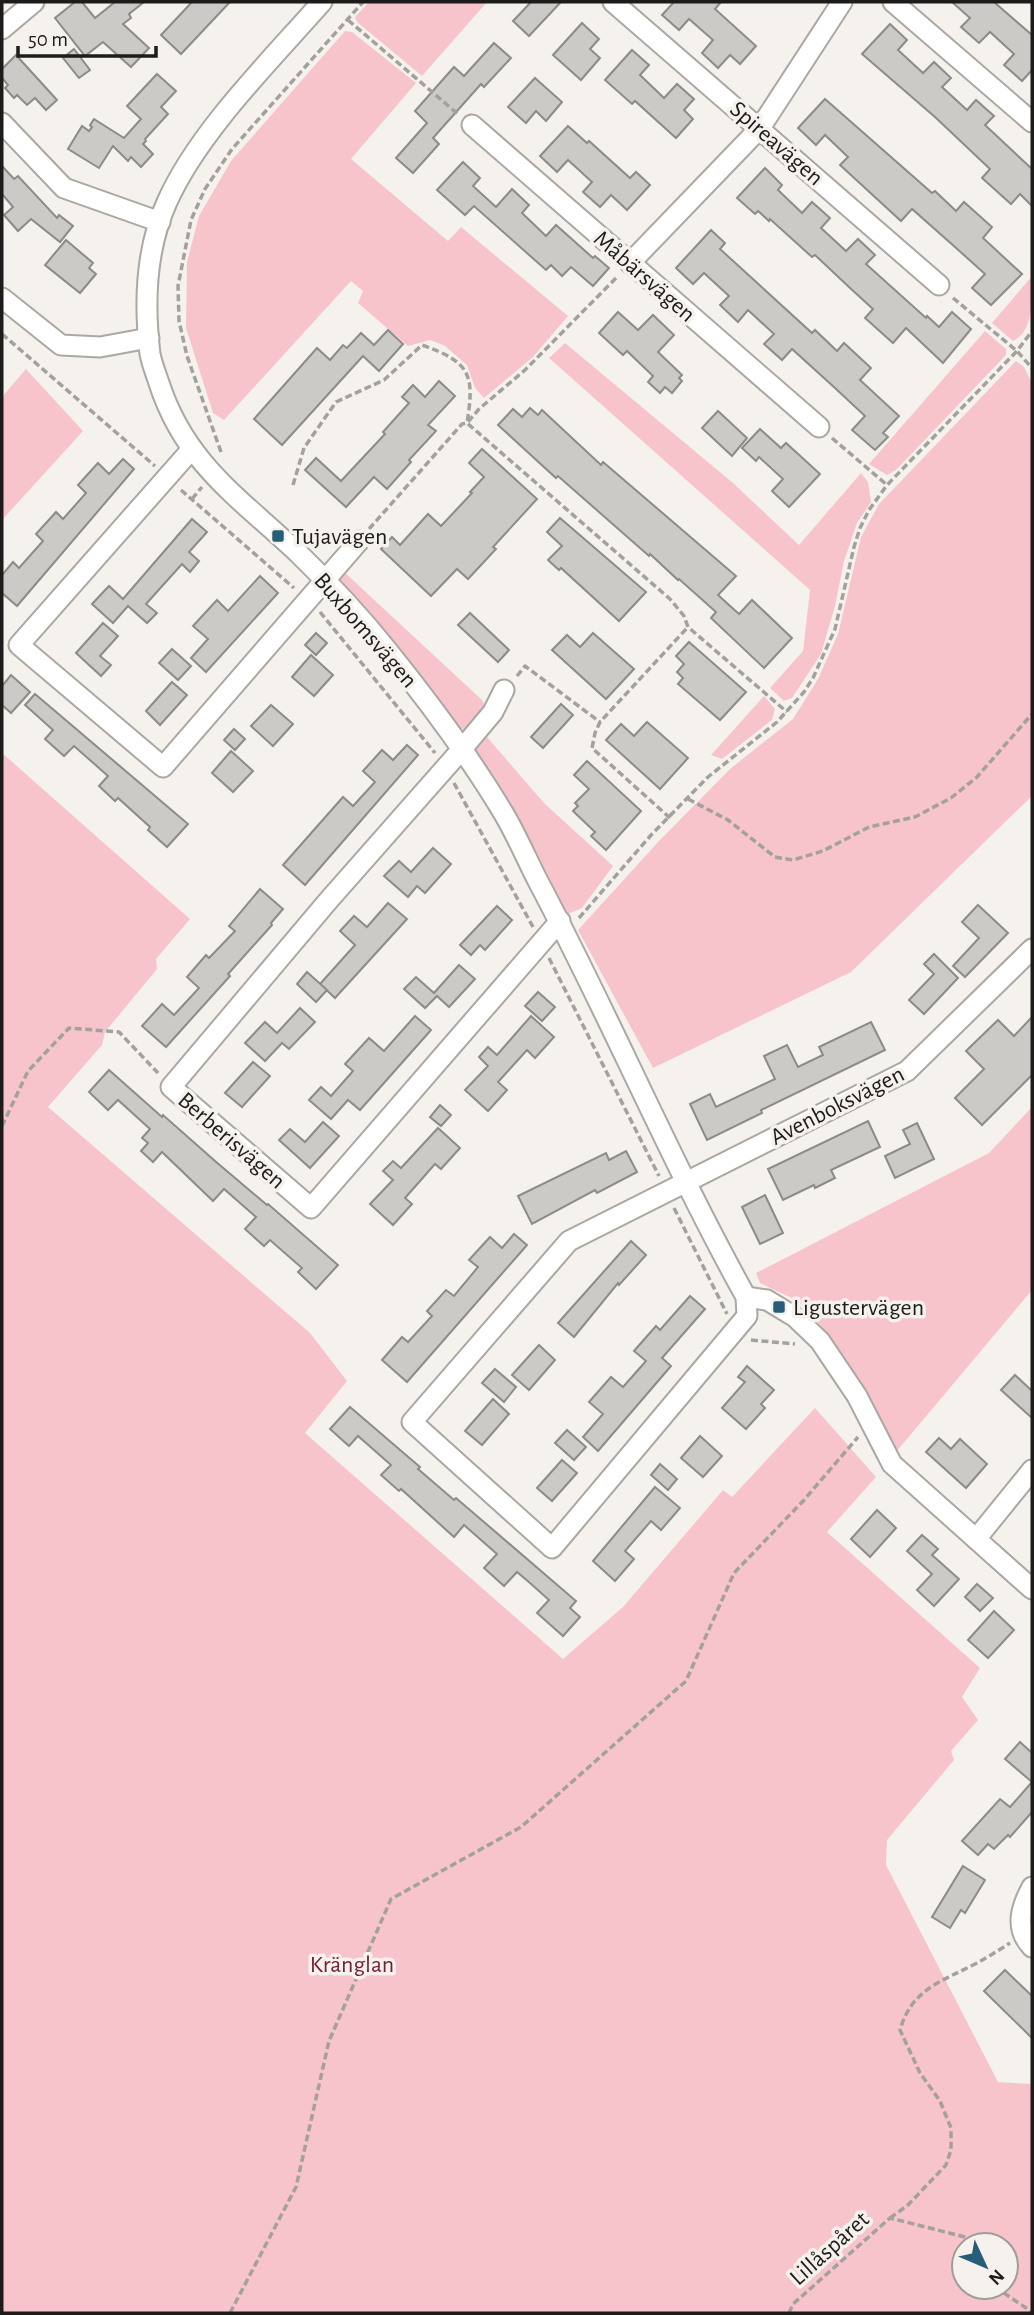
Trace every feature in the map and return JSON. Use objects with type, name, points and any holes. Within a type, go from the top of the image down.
[{"type":"street","points":[[2,29],[34,2]]},
{"type":"street","name":"Buxbomsvägen","points":[[322,2],[209,134],[180,176],[165,206],[148,267],[147,314],[151,358],[165,402],[191,450],[212,475],[324,579],[384,647],[462,749],[505,816],[563,927],[687,1181]]},
{"type":"street","name":"Spireavägen","points":[[613,2],[939,285]]},
{"type":"street","points":[[630,263],[760,128],[842,2]]},
{"type":"street","points":[[893,2],[1032,122]]},
{"type":"street","points":[[2,124],[64,188],[160,222]]},
{"type":"street","name":"Måbärsvägen","points":[[472,125],[819,427]]},
{"type":"street","points":[[2,298],[61,345],[100,347],[149,338]]},
{"type":"street","points":[[191,450],[19,645],[163,767],[359,541]]},
{"type":"street","name":"Berberisvägen","points":[[505,690],[493,712],[462,749],[328,901],[172,1087],[311,1208],[542,943],[563,927]]},
{"type":"street","name":"Avenboksvägen","points":[[687,1181],[907,1071],[1032,949]]},
{"type":"street","points":[[687,1181],[746,1297],[747,1316],[552,1548],[412,1422],[569,1241],[687,1181]]},
{"type":"street","points":[[746,1297],[767,1300],[795,1317],[820,1341],[857,1396],[892,1464],[1032,1589]]},
{"type":"street","points":[[976,1539],[1032,1470]]},
{"type":"street","points":[[1028,1941],[1020,1924],[1023,1905],[1032,1887]]},
{"type":"path","points":[[192,499],[222,463],[222,457],[187,356],[177,305],[184,246],[191,220],[205,189],[232,149],[363,2]]},
{"type":"path","points":[[348,19],[472,125]]},
{"type":"path","points":[[359,541],[462,424],[525,370],[630,263]]},
{"type":"path","points":[[939,285],[1017,351],[1032,368]]},
{"type":"path","points":[[563,927],[722,765],[787,712],[814,678],[835,629],[854,547],[869,510],[887,485],[1017,351],[1032,331]]},
{"type":"path","points":[[2,334],[297,590]]},
{"type":"path","points":[[293,485],[303,447],[336,401],[384,380],[422,345],[448,355],[466,372],[472,390],[467,422]]},
{"type":"path","points":[[467,422],[670,599],[684,616],[688,627],[787,712]]},
{"type":"path","points":[[819,427],[887,485]]},
{"type":"path","points":[[224,526],[230,520]]},
{"type":"path","points":[[317,608],[439,758]]},
{"type":"path","points":[[670,818],[592,748],[600,722],[688,627]]},
{"type":"path","points":[[505,690],[525,666],[600,722]]},
{"type":"path","points":[[688,799],[728,820],[775,857],[793,860],[823,851],[869,827],[915,817],[951,798],[977,777],[1032,714]]},
{"type":"path","points":[[454,782],[542,943],[661,1182]]},
{"type":"path","points":[[2,1126],[28,1071],[69,1028],[119,1032],[172,1087]]},
{"type":"path","points":[[673,1205],[737,1329],[752,1340],[791,1342],[798,1345]]},
{"type":"path","points":[[230,2313],[296,2187],[329,2041],[391,1899],[521,1827],[686,1681],[734,1573],[804,1500],[862,1433]]},
{"type":"path","points":[[890,2218],[908,2205],[946,2165],[951,2150],[951,2128],[940,2101],[920,2073],[900,2029],[904,2017],[918,1996],[935,1983],[1028,1941]]},
{"type":"path","name":"Lillåspåret","points":[[789,2313],[793,2304],[890,2218],[950,2233]]},
{"type":"path","points":[[1016,2301],[1032,2312]]},
{"type":"green space","points":[[369,2],[487,2],[422,76],[357,22],[355,17]]},
{"type":"green space","points":[[345,31],[352,32],[416,83],[351,159],[448,241],[461,227],[568,316],[533,357],[484,398],[475,388],[467,365],[445,346],[430,340],[408,346],[358,303],[363,291],[351,281],[224,420],[213,413],[186,328],[187,262],[199,216],[231,161]]},
{"type":"green space","points":[[1032,276],[1032,304],[1028,322],[1020,337],[1013,341],[992,323]]},
{"type":"green space","points":[[985,331],[1006,349],[1006,355],[896,470],[887,475],[869,464]]},
{"type":"green space","points":[[565,343],[733,483],[799,545],[861,473],[868,482],[871,502],[857,523],[844,561],[821,654],[792,698],[784,701],[770,688],[803,651],[810,590],[549,358]]},
{"type":"green space","points":[[1016,361],[1024,367],[1032,383],[1032,796],[851,972],[653,1068],[578,930],[659,841],[730,769],[793,719],[818,679],[838,634],[861,537],[879,504]]},
{"type":"green space","points":[[26,369],[83,431],[2,520],[2,397]]},
{"type":"green space","points":[[342,570],[482,700],[485,706],[468,727],[460,730],[389,636],[336,576]]},
{"type":"green space","points":[[764,696],[775,709],[772,720],[722,759],[711,755]]},
{"type":"green space","points":[[487,737],[544,803],[613,866],[582,908],[566,915],[473,747]]},
{"type":"green space","name":"Kränglan","points":[[2,753],[190,919],[156,959],[157,969],[105,1032],[102,1045],[48,1107],[310,1333],[347,1381],[305,1433],[563,1659],[623,1607],[723,1490],[732,1497],[815,1408],[876,1477],[827,1532],[980,1668],[962,1697],[978,1720],[951,1751],[954,1760],[887,1840],[886,1865],[998,2082],[1032,2084],[1032,2313],[2,2313]]},
{"type":"green space","points":[[1032,1107],[1032,1290],[896,1452],[864,1389],[823,1328],[798,1301],[760,1283],[756,1273],[989,1153]]},
{"type":"building","points":[[75,2],[82,2],[95,18],[115,2],[144,2],[129,14],[131,18],[123,24],[149,48],[131,67],[103,42],[85,56],[55,18]]},
{"type":"building","points":[[192,2],[230,2],[181,54],[161,35]]},
{"type":"building","points":[[531,2],[561,2],[529,36],[513,21]]},
{"type":"building","points":[[674,2],[721,2],[715,9],[756,46],[740,64],[730,55],[718,68],[702,53],[713,40],[689,19],[679,30],[662,15]]},
{"type":"building","points":[[952,2],[994,2],[1032,35],[1032,70],[1022,81],[1004,65],[1014,54],[990,32],[979,43],[961,27],[970,18]]},
{"type":"building","points":[[582,23],[599,39],[590,49],[600,58],[581,80],[553,55]]},
{"type":"building","points":[[890,24],[907,40],[898,50],[923,73],[934,62],[951,78],[942,87],[967,110],[976,100],[994,116],[985,125],[1032,169],[1032,206],[1020,194],[1011,204],[982,178],[990,169],[862,54]]},
{"type":"building","points":[[494,43],[511,58],[484,87],[481,84],[433,138],[439,144],[413,173],[396,158],[427,123],[415,111],[454,67],[464,76]]},
{"type":"building","points":[[74,49],[90,70],[79,78],[63,58]]},
{"type":"building","points":[[632,50],[649,65],[640,75],[664,98],[677,84],[694,99],[684,110],[693,119],[676,138],[635,101],[632,104],[605,80]]},
{"type":"building","points":[[16,55],[57,100],[46,110],[35,98],[27,105],[17,95],[14,98],[5,88],[8,85],[2,78],[2,69]]},
{"type":"building","points":[[157,74],[176,91],[161,107],[168,114],[145,139],[143,144],[153,154],[141,167],[131,157],[128,161],[113,146],[99,168],[68,149],[82,126],[89,131],[94,119],[124,138],[141,119],[127,106]]},
{"type":"building","points":[[535,78],[562,102],[546,121],[536,111],[526,123],[508,107]]},
{"type":"building","points":[[825,99],[932,193],[935,191],[956,211],[964,202],[992,227],[983,238],[1022,274],[991,305],[972,288],[985,274],[912,209],[901,221],[840,165],[848,157],[825,135],[816,145],[798,128]]},
{"type":"building","points":[[568,126],[630,178],[636,172],[650,185],[627,210],[611,195],[600,207],[583,192],[592,182],[568,160],[557,172],[540,156]]},
{"type":"building","points":[[463,162],[480,178],[473,186],[496,207],[512,189],[529,205],[522,213],[546,236],[556,225],[593,258],[595,256],[609,268],[593,286],[571,267],[562,276],[551,265],[546,270],[474,206],[465,215],[437,190]]},
{"type":"building","points":[[2,166],[14,179],[18,176],[57,218],[59,215],[73,226],[60,242],[31,219],[18,231],[4,215],[13,207],[2,194]]},
{"type":"building","points":[[765,168],[782,185],[778,190],[802,213],[812,202],[830,218],[821,228],[846,251],[858,239],[875,255],[866,264],[926,318],[927,316],[939,327],[952,312],[971,329],[943,363],[906,328],[893,343],[865,318],[873,309],[815,255],[812,257],[770,219],[769,221],[758,211],[755,214],[737,198]]},
{"type":"building","points":[[711,230],[725,243],[720,249],[812,333],[815,330],[837,351],[844,343],[871,368],[860,380],[899,416],[883,433],[888,437],[875,450],[852,430],[865,416],[835,388],[792,349],[782,360],[764,344],[774,334],[748,310],[738,322],[720,305],[729,296],[704,273],[693,284],[676,268]]},
{"type":"building","points":[[66,240],[93,263],[89,268],[96,274],[80,293],[45,265]]},
{"type":"building","points":[[618,312],[638,330],[653,315],[674,335],[658,352],[682,375],[679,378],[682,381],[672,393],[665,387],[660,393],[648,382],[653,376],[627,351],[623,355],[599,333]]},
{"type":"building","points":[[388,330],[403,344],[379,371],[363,356],[282,445],[254,419],[317,348],[330,360],[343,345],[347,348],[361,333],[374,345]]},
{"type":"building","points":[[439,381],[455,396],[428,425],[436,431],[387,489],[374,477],[346,507],[305,470],[316,458],[341,481],[385,434],[383,432],[409,403],[402,397],[413,385],[425,397]]},
{"type":"building","points":[[530,408],[538,415],[542,410],[601,465],[603,462],[736,576],[718,595],[739,614],[752,600],[792,638],[764,668],[711,618],[716,612],[558,476],[556,478],[498,425],[513,409],[522,417]]},
{"type":"building","points":[[718,411],[747,438],[732,456],[702,428]]},
{"type":"building","points":[[760,429],[781,448],[786,443],[820,474],[789,507],[772,491],[783,479],[759,457],[756,461],[742,448]]},
{"type":"building","points":[[482,449],[537,499],[468,579],[457,569],[431,596],[381,549],[392,537],[400,545],[428,514],[441,526],[484,477],[469,463]]},
{"type":"building","points":[[123,459],[134,469],[17,606],[2,593],[2,575],[13,562],[19,568],[43,541],[36,534],[56,512],[63,519],[86,493],[78,485],[98,463],[109,474]]},
{"type":"building","points":[[560,518],[646,592],[619,621],[561,568],[559,570],[548,560],[562,546],[547,532]]},
{"type":"building","points":[[192,519],[207,532],[189,552],[199,561],[190,572],[182,564],[146,604],[157,613],[147,623],[128,606],[113,623],[92,604],[109,586],[123,599]]},
{"type":"building","points":[[260,576],[278,593],[206,672],[191,658],[208,639],[193,626],[217,600],[228,611]]},
{"type":"building","points":[[470,613],[509,650],[498,662],[458,625]]},
{"type":"building","points":[[103,623],[118,636],[100,656],[111,665],[101,676],[76,653]]},
{"type":"building","points":[[316,633],[327,643],[316,655],[305,645]]},
{"type":"building","points":[[593,633],[634,669],[606,699],[552,650],[567,635],[580,647]]},
{"type":"building","points":[[689,642],[746,692],[720,720],[678,684],[683,678],[677,672],[684,664],[676,656]]},
{"type":"building","points":[[172,649],[191,666],[178,680],[159,663]]},
{"type":"building","points":[[311,655],[333,675],[314,696],[292,677]]},
{"type":"building","points":[[11,675],[30,692],[11,713],[2,705],[2,686]]},
{"type":"building","points":[[172,682],[187,695],[160,725],[146,711]]},
{"type":"building","points":[[35,694],[188,824],[167,847],[148,830],[150,827],[118,798],[115,801],[99,786],[108,776],[74,746],[64,756],[45,739],[53,730],[25,705]]},
{"type":"building","points":[[561,704],[573,715],[543,748],[531,737]]},
{"type":"building","points":[[271,705],[293,724],[273,746],[251,726]]},
{"type":"building","points":[[647,722],[688,758],[660,789],[606,740],[621,724],[634,736]]},
{"type":"building","points":[[234,729],[245,739],[235,750],[224,740]]},
{"type":"building","points":[[407,745],[418,755],[305,885],[283,865],[343,797],[353,806],[375,782],[363,771],[382,750],[393,760]]},
{"type":"building","points":[[231,751],[253,771],[233,792],[212,773]]},
{"type":"building","points":[[587,761],[641,811],[606,850],[591,836],[595,832],[573,811],[578,806],[575,803],[589,789],[574,775]]},
{"type":"building","points":[[433,848],[451,864],[425,893],[417,886],[408,897],[384,876],[399,861],[411,872]]},
{"type":"building","points":[[260,889],[283,909],[228,974],[230,976],[166,1047],[142,1026],[162,1004],[174,1015],[199,988],[187,977],[206,955],[209,958],[235,931],[229,926]]},
{"type":"building","points":[[388,903],[407,919],[335,998],[320,984],[355,945],[340,931],[354,916],[367,927]]},
{"type":"building","points":[[978,905],[1008,933],[965,977],[953,966],[979,938],[962,922]]},
{"type":"building","points":[[497,906],[512,920],[485,950],[480,945],[471,955],[460,945]]},
{"type":"building","points":[[934,954],[958,978],[924,1014],[909,1000],[934,974],[924,964]]},
{"type":"building","points":[[459,965],[475,979],[449,1007],[437,996],[425,1008],[404,989],[416,977],[434,993]]},
{"type":"building","points":[[307,972],[327,990],[316,1002],[297,984]]},
{"type":"building","points":[[538,992],[555,1007],[542,1021],[525,1006]]},
{"type":"building","points":[[300,1008],[315,1022],[289,1049],[282,1043],[265,1061],[245,1043],[265,1022],[277,1033]]},
{"type":"building","points":[[415,1016],[431,1030],[360,1110],[348,1100],[331,1119],[309,1100],[321,1087],[331,1096],[353,1071],[345,1064],[369,1038],[384,1051]]},
{"type":"building","points":[[531,1016],[554,1037],[535,1058],[527,1050],[498,1082],[507,1090],[488,1111],[465,1090],[488,1066],[479,1057],[488,1047],[497,1055]]},
{"type":"building","points":[[1032,1017],[1032,1075],[982,1125],[955,1098],[984,1069],[966,1051],[998,1020],[1014,1036]]},
{"type":"building","points":[[871,1022],[885,1050],[761,1110],[762,1113],[707,1140],[690,1104],[710,1094],[716,1107],[775,1079],[764,1056],[787,1045],[798,1067],[823,1055],[819,1047]]},
{"type":"building","points":[[253,1062],[270,1076],[242,1107],[225,1093]]},
{"type":"building","points":[[109,1070],[338,1265],[316,1289],[298,1272],[302,1268],[270,1240],[264,1246],[245,1229],[256,1217],[224,1189],[213,1201],[162,1152],[153,1162],[141,1151],[148,1143],[142,1138],[150,1129],[118,1100],[108,1110],[89,1092]]},
{"type":"building","points":[[440,1105],[451,1115],[441,1126],[430,1117]]},
{"type":"building","points":[[868,1121],[880,1147],[831,1170],[835,1178],[783,1200],[768,1169]]},
{"type":"building","points":[[323,1122],[339,1136],[310,1168],[279,1140],[290,1129],[305,1142]]},
{"type":"building","points":[[917,1123],[934,1159],[895,1178],[885,1156],[910,1144],[903,1130]]},
{"type":"building","points":[[438,1128],[460,1148],[441,1169],[435,1164],[405,1198],[412,1204],[393,1225],[370,1204],[393,1180],[383,1171],[393,1161],[401,1168]]},
{"type":"building","points":[[626,1151],[637,1172],[597,1193],[595,1190],[532,1224],[518,1196],[606,1153],[609,1160]]},
{"type":"building","points":[[765,1195],[783,1233],[760,1244],[742,1207]]},
{"type":"building","points":[[514,1234],[527,1245],[407,1382],[382,1360],[402,1337],[408,1342],[432,1316],[427,1311],[446,1290],[454,1296],[478,1267],[469,1260],[490,1237],[502,1248]]},
{"type":"building","points":[[631,1241],[646,1255],[619,1285],[618,1283],[574,1337],[558,1323]]},
{"type":"building","points":[[690,1296],[705,1309],[662,1358],[671,1366],[598,1451],[583,1437],[603,1414],[589,1402],[611,1377],[623,1387],[646,1361],[634,1351],[656,1326],[660,1330]]},
{"type":"building","points":[[539,1345],[555,1360],[529,1390],[512,1375]]},
{"type":"building","points":[[747,1366],[774,1390],[761,1404],[765,1408],[746,1429],[722,1408],[745,1382],[738,1377]]},
{"type":"building","points":[[495,1369],[516,1387],[504,1402],[482,1383]]},
{"type":"building","points":[[1015,1375],[1032,1391],[1032,1418],[1001,1390]]},
{"type":"building","points":[[493,1399],[509,1414],[482,1445],[465,1431]]},
{"type":"building","points":[[350,1407],[454,1500],[456,1498],[576,1601],[570,1608],[580,1617],[563,1636],[537,1613],[549,1600],[530,1583],[517,1572],[504,1586],[484,1568],[497,1554],[464,1525],[454,1537],[401,1489],[399,1491],[381,1475],[391,1465],[358,1436],[349,1446],[330,1429]]},
{"type":"building","points":[[567,1430],[586,1447],[574,1460],[555,1443]]},
{"type":"building","points":[[700,1436],[722,1456],[703,1477],[681,1458]]},
{"type":"building","points":[[939,1438],[951,1449],[960,1439],[987,1464],[966,1488],[926,1452]]},
{"type":"building","points":[[562,1460],[577,1473],[552,1501],[537,1488]]},
{"type":"building","points":[[660,1464],[677,1479],[668,1490],[651,1475]]},
{"type":"building","points":[[655,1487],[680,1508],[661,1530],[651,1521],[625,1551],[634,1559],[615,1581],[593,1561]]},
{"type":"building","points":[[877,1510],[896,1528],[870,1557],[851,1539]]},
{"type":"building","points":[[922,1535],[938,1549],[932,1555],[959,1579],[934,1606],[917,1590],[932,1574],[907,1551]]},
{"type":"building","points":[[977,1584],[993,1598],[980,1611],[965,1597]]},
{"type":"building","points":[[994,1611],[1014,1630],[988,1658],[968,1640]]},
{"type":"building","points":[[1020,1742],[1032,1753],[1032,1782],[1005,1759]]},
{"type":"building","points":[[1032,1782],[1032,1812],[1010,1837],[1008,1835],[994,1849],[988,1844],[978,1855],[962,1841],[1000,1799],[1010,1807]]},
{"type":"building","points":[[963,1866],[985,1880],[965,1913],[961,1910],[950,1928],[932,1917]]},
{"type":"building","points":[[1005,1970],[1032,1996],[1032,2038],[984,1991]]},
{"type":"place","name":"Tujavägen","points":[[278,536]]},
{"type":"place","name":"Ligustervägen","points":[[779,1307]]}]
